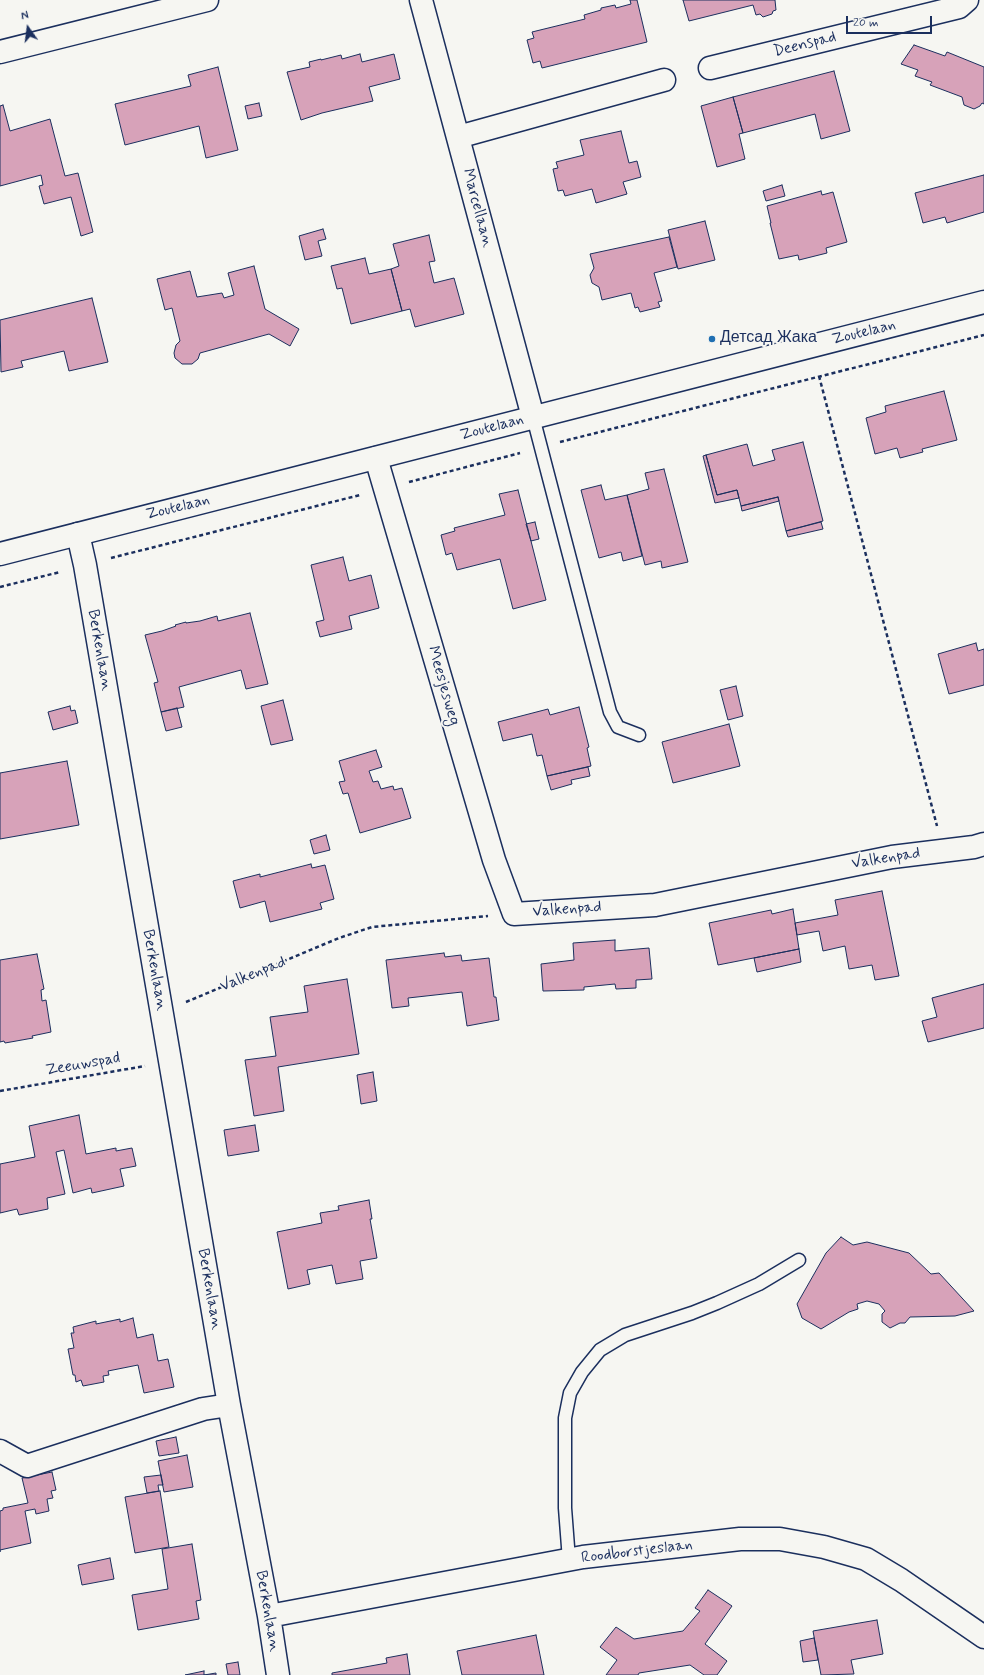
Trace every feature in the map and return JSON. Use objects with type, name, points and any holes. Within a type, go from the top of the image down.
[{"type":"street","points":[[0,52],[155,7],[207,0]]},
{"type":"street","name":"Marcellaan","points":[[421,0],[533,417]]},
{"type":"street","name":"Deenspad","points":[[710,68],[959,7],[967,0]]},
{"type":"street","points":[[458,137],[664,80]]},
{"type":"street","name":"Zoutelaan","points":[[0,554],[984,302]]},
{"type":"street","name":"Meesjesweg","points":[[376,458],[494,860],[514,914]]},
{"type":"street","name":"Berkenlaan","points":[[78,534],[85,565],[229,1405],[270,1616],[278,1675]]},
{"type":"street","name":"Valkenpad","points":[[514,914],[654,905],[892,857],[974,848],[984,844]]},
{"type":"street","points":[[0,1451],[27,1466],[203,1409],[229,1405]]},
{"type":"street","name":"Roodborstjeslaan","points":[[270,1616],[569,1560],[740,1539],[780,1539],[824,1547],[866,1559],[901,1580],[984,1637]]},
{"type":"lane","points":[[533,417],[610,712],[618,727],[639,735]]},
{"type":"lane","points":[[569,1560],[565,1508],[565,1418],[570,1394],[582,1372],[600,1350],[625,1335],[692,1313],[717,1303],[759,1284],[799,1260]]},
{"type":"path","points":[[0,587],[541,447],[984,335]]},
{"type":"path","points":[[811,346],[943,852]]},
{"type":"path","name":"Valkenpad","points":[[161,1012],[339,938],[372,927],[514,914]]},
{"type":"path","name":"Zeeuwspad","points":[[0,1091],[169,1062]]},
{"type":"building","points":[[630,0],[637,0],[647,42],[542,68],[540,61],[533,63],[527,40],[534,38],[532,32],[585,19],[584,15],[601,10],[601,8],[615,5],[616,8],[631,4]]},
{"type":"building","points":[[683,0],[775,0],[776,10],[773,11],[772,14],[763,17],[760,14],[756,15],[753,5],[689,21]]},
{"type":"building","points":[[914,45],[945,56],[947,52],[984,67],[984,104],[982,103],[974,109],[964,105],[962,97],[930,85],[932,82],[915,76],[918,70],[901,64]]},
{"type":"building","points":[[360,54],[362,62],[394,54],[400,79],[369,87],[373,101],[322,113],[301,120],[287,72],[310,67],[309,62],[321,59],[341,55],[342,59]]},
{"type":"building","points":[[218,67],[238,150],[206,158],[199,126],[125,145],[115,104],[191,86],[188,75]]},
{"type":"building","points":[[834,71],[850,131],[821,139],[815,114],[743,133],[733,97]]},
{"type":"building","points":[[733,97],[743,133],[739,134],[745,159],[717,167],[701,106]]},
{"type":"building","points":[[259,103],[262,116],[248,119],[245,106]]},
{"type":"building","points":[[3,105],[10,131],[50,119],[65,176],[78,173],[93,232],[81,236],[71,197],[44,204],[39,186],[43,185],[41,175],[0,186],[0,106]]},
{"type":"building","points":[[621,131],[629,163],[637,161],[641,177],[623,182],[627,194],[596,203],[592,189],[565,196],[563,190],[558,191],[553,169],[558,168],[556,162],[584,155],[580,140]]},
{"type":"building","points":[[984,175],[984,212],[947,223],[945,217],[923,223],[915,193]]},
{"type":"building","points":[[782,185],[785,196],[766,201],[763,191]]},
{"type":"building","points":[[821,191],[822,195],[833,192],[847,242],[826,248],[827,253],[799,260],[798,255],[779,259],[767,206]]},
{"type":"building","points":[[705,221],[715,260],[678,269],[668,230]]},
{"type":"building","points":[[323,229],[326,239],[318,241],[322,256],[305,260],[299,236]]},
{"type":"building","points":[[429,235],[435,261],[429,262],[434,283],[454,278],[464,314],[415,327],[410,309],[402,311],[391,269],[399,266],[393,244]]},
{"type":"building","points":[[669,237],[677,267],[654,273],[662,301],[658,302],[660,307],[640,312],[638,307],[635,308],[631,293],[602,300],[599,287],[592,283],[590,275],[594,268],[590,254]]},
{"type":"building","points":[[365,258],[369,274],[391,269],[402,311],[351,324],[342,288],[337,289],[331,266]]},
{"type":"building","points":[[254,266],[265,309],[299,329],[290,346],[269,334],[200,353],[198,359],[192,364],[182,364],[175,358],[174,353],[176,345],[180,341],[172,308],[165,310],[157,279],[190,271],[197,297],[222,293],[224,298],[234,295],[228,273]]},
{"type":"building","points":[[92,298],[108,362],[69,371],[64,351],[21,361],[23,367],[1,372],[0,320]]},
{"type":"building","points":[[944,391],[957,440],[922,449],[923,452],[900,458],[897,448],[875,454],[866,418],[886,412],[885,406]]},
{"type":"building","points":[[803,442],[823,521],[786,531],[778,497],[741,506],[737,490],[717,495],[706,455],[747,444],[753,466],[775,460],[772,450]]},
{"type":"building","points":[[706,455],[717,495],[737,490],[739,498],[715,503],[703,456]]},
{"type":"building","points":[[664,469],[688,562],[662,568],[661,561],[645,565],[627,495],[649,489],[645,473]]},
{"type":"building","points":[[601,485],[605,500],[627,495],[642,556],[623,561],[621,552],[599,558],[581,490]]},
{"type":"building","points":[[518,490],[546,600],[513,609],[500,559],[457,570],[452,553],[446,555],[441,535],[455,531],[454,528],[505,515],[499,494]]},
{"type":"building","points":[[778,497],[779,501],[742,511],[741,506]]},
{"type":"building","points":[[535,522],[539,539],[531,541],[526,524]]},
{"type":"building","points":[[821,522],[823,529],[788,537],[786,531]]},
{"type":"building","points":[[343,557],[349,581],[371,575],[379,608],[349,616],[352,629],[320,637],[316,622],[324,620],[311,565]]},
{"type":"building","points":[[250,613],[268,684],[246,689],[241,670],[179,687],[184,707],[161,712],[154,683],[158,682],[145,635],[162,631],[186,622],[200,621],[217,616],[218,621]]},
{"type":"building","points":[[976,643],[978,651],[984,649],[984,685],[949,694],[938,654]]},
{"type":"building","points":[[736,686],[743,716],[728,720],[720,690]]},
{"type":"building","points":[[283,700],[293,740],[271,745],[261,706]]},
{"type":"building","points":[[70,706],[71,711],[75,710],[78,723],[53,730],[48,712]]},
{"type":"building","points":[[579,707],[589,747],[587,748],[591,766],[547,776],[542,755],[537,756],[532,734],[503,741],[498,722],[548,709],[550,715]]},
{"type":"building","points":[[177,708],[182,727],[166,731],[161,712]]},
{"type":"building","points":[[729,724],[740,766],[673,783],[662,742]]},
{"type":"building","points":[[376,750],[382,767],[369,771],[373,782],[378,781],[381,789],[393,786],[394,790],[402,788],[411,818],[360,833],[348,793],[343,794],[339,782],[345,781],[339,761]]},
{"type":"building","points":[[67,761],[79,825],[0,839],[0,773]]},
{"type":"building","points":[[588,767],[590,776],[571,780],[572,784],[551,790],[547,776]]},
{"type":"building","points":[[326,835],[330,850],[314,854],[310,840]]},
{"type":"building","points":[[311,864],[312,868],[325,865],[334,899],[320,903],[322,909],[270,922],[265,901],[240,908],[233,881],[260,874],[260,877]]},
{"type":"building","points":[[882,891],[899,976],[875,980],[872,965],[849,969],[845,946],[823,951],[819,931],[797,935],[795,923],[838,915],[835,900]]},
{"type":"building","points":[[793,909],[799,949],[718,965],[709,923],[771,910],[772,914]]},
{"type":"building","points":[[615,940],[615,951],[649,948],[652,979],[636,980],[636,988],[616,989],[615,984],[584,987],[584,990],[543,991],[541,964],[574,960],[573,943]]},
{"type":"building","points":[[799,949],[801,962],[757,972],[754,958]]},
{"type":"building","points":[[444,953],[445,957],[461,955],[462,961],[489,958],[494,997],[496,997],[499,1020],[467,1026],[462,992],[408,998],[409,1006],[392,1008],[386,960]]},
{"type":"building","points":[[37,954],[44,989],[41,990],[42,1001],[46,1000],[51,1032],[32,1036],[33,1038],[5,1043],[4,1041],[0,1042],[0,960]]},
{"type":"building","points":[[347,979],[359,1054],[278,1067],[284,1111],[254,1116],[245,1060],[276,1056],[270,1017],[308,1012],[304,986]]},
{"type":"building","points":[[984,984],[984,1028],[928,1042],[922,1021],[937,1017],[932,998]]},
{"type":"building","points":[[373,1072],[377,1101],[361,1104],[357,1075]]},
{"type":"building","points":[[79,1115],[86,1154],[116,1148],[116,1151],[132,1148],[136,1166],[120,1169],[124,1186],[92,1193],[91,1188],[73,1193],[64,1150],[56,1152],[65,1194],[47,1198],[48,1209],[19,1215],[17,1209],[0,1213],[0,1164],[35,1157],[29,1126]]},
{"type":"building","points":[[255,1125],[259,1151],[228,1156],[224,1130]]},
{"type":"building","points":[[369,1200],[372,1219],[370,1219],[377,1258],[360,1261],[363,1279],[336,1284],[332,1265],[307,1270],[310,1284],[288,1289],[277,1232],[322,1223],[320,1213],[339,1210],[338,1206]]},
{"type":"building","points":[[841,1237],[853,1245],[867,1242],[909,1253],[931,1274],[939,1273],[974,1311],[955,1316],[910,1317],[905,1323],[900,1323],[890,1328],[882,1322],[882,1314],[885,1311],[879,1304],[867,1301],[857,1304],[858,1309],[849,1312],[821,1329],[802,1318],[797,1304],[826,1253]]},
{"type":"building","points":[[133,1318],[137,1338],[153,1334],[158,1361],[168,1359],[174,1387],[144,1393],[138,1365],[108,1371],[109,1375],[103,1376],[104,1382],[83,1386],[81,1380],[76,1382],[75,1375],[73,1375],[68,1349],[74,1348],[71,1333],[74,1333],[73,1327],[96,1321],[96,1324],[120,1319],[120,1322]]},
{"type":"building","points":[[176,1437],[179,1453],[159,1456],[156,1441]]},
{"type":"building","points":[[187,1455],[193,1487],[164,1492],[158,1461]]},
{"type":"building","points":[[52,1472],[56,1490],[51,1491],[53,1498],[47,1499],[49,1511],[36,1514],[35,1509],[25,1511],[31,1543],[0,1550],[0,1511],[3,1510],[3,1508],[28,1503],[22,1478]]},
{"type":"building","points":[[161,1475],[163,1485],[158,1485],[159,1491],[147,1493],[144,1477]]},
{"type":"building","points":[[160,1491],[169,1547],[135,1553],[125,1497]]},
{"type":"building","points":[[192,1544],[201,1600],[196,1601],[199,1619],[138,1630],[132,1595],[168,1589],[162,1549]]},
{"type":"building","points":[[110,1558],[114,1579],[82,1585],[78,1565]]},
{"type":"building","points":[[708,1590],[732,1606],[705,1644],[727,1661],[717,1675],[704,1675],[690,1665],[639,1673],[638,1675],[606,1675],[617,1660],[600,1647],[616,1627],[634,1639],[683,1631],[700,1611],[695,1608]]},
{"type":"building","points":[[877,1620],[883,1654],[851,1660],[854,1674],[821,1675],[813,1631]]},
{"type":"building","points":[[536,1635],[544,1675],[462,1675],[457,1651]]},
{"type":"building","points":[[814,1638],[818,1660],[803,1662],[800,1641]]},
{"type":"building","points":[[407,1654],[410,1675],[332,1675],[332,1673],[387,1663],[386,1658]]},
{"type":"building","points":[[238,1662],[240,1675],[228,1675],[226,1664]]},
{"type":"building","points":[[204,1671],[204,1675],[185,1675]]},
{"type":"building","points":[[216,1673],[216,1675],[204,1675]]},
{"type":"place","name":"Детсад Жака","points":[[712,339]]}]
